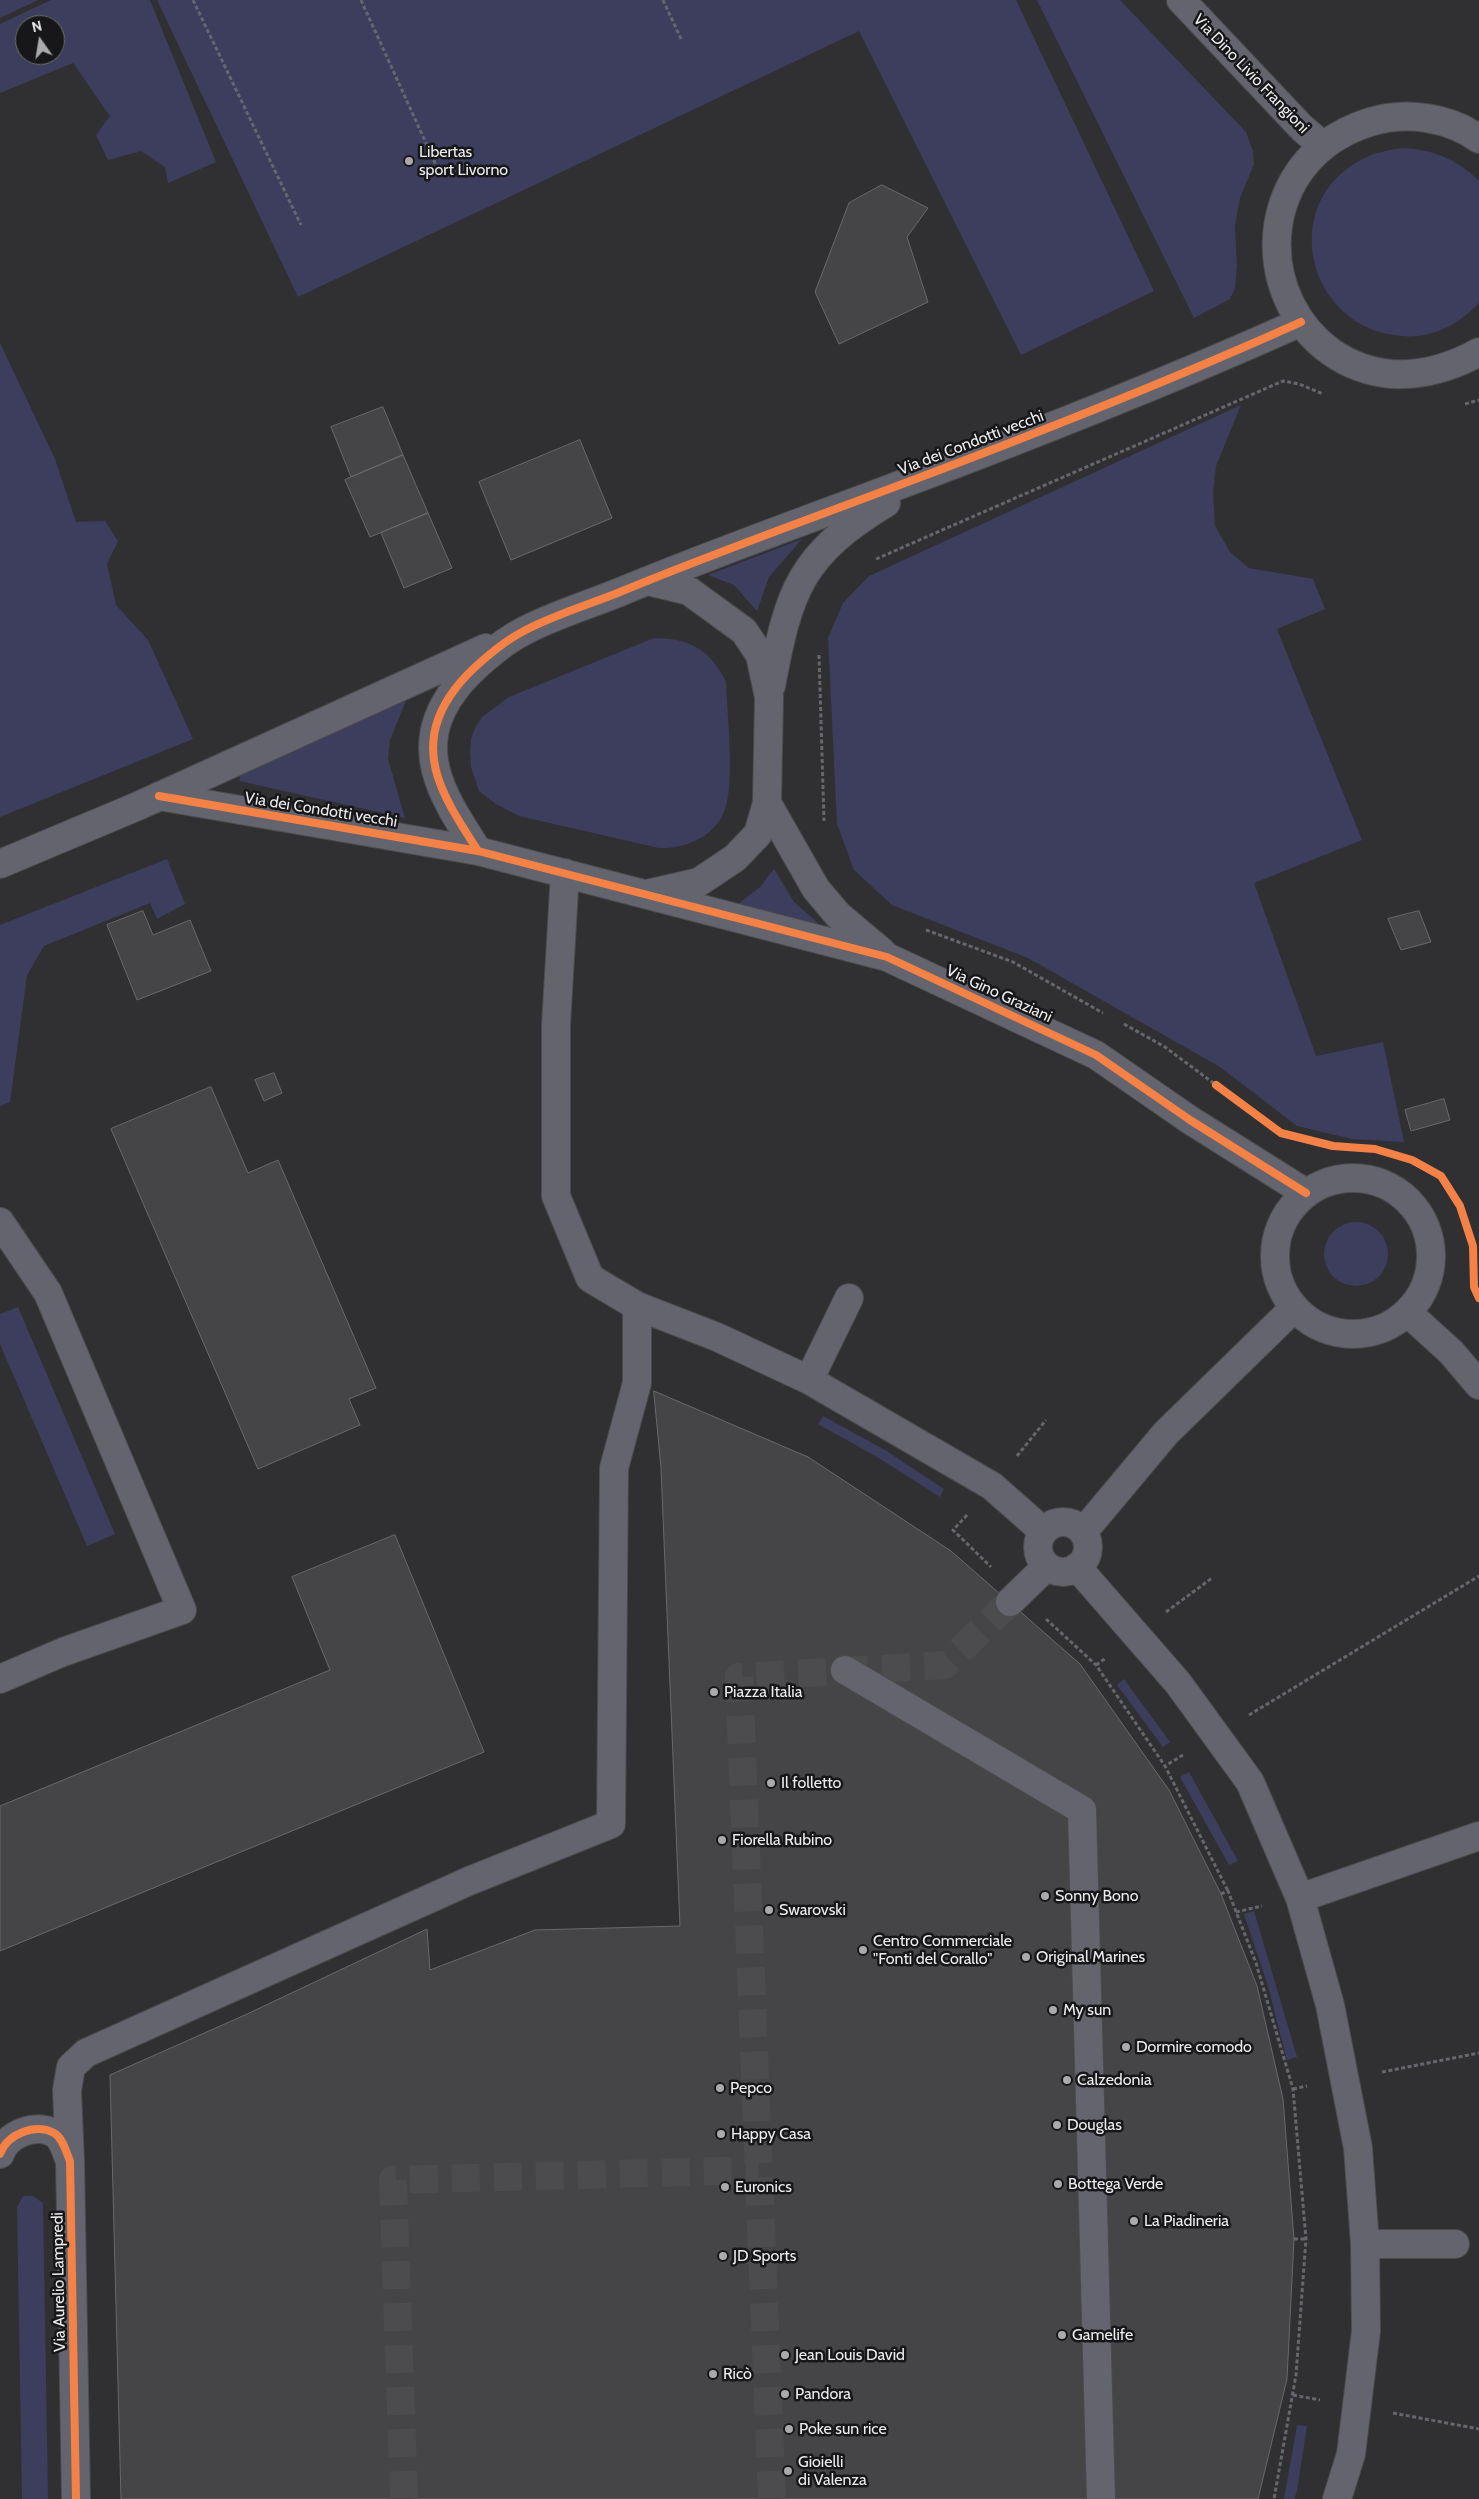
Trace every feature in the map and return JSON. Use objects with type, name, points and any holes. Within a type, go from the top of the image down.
[{"type":"street","name":"Via Dino Livio Frangioni","points":[[1180,0],[1302,128],[1323,146]]},
{"type":"street","points":[[1479,139],[1439,120],[1398,116],[1358,126],[1323,146],[1309,159],[1288,192],[1277,230],[1276,250],[1283,288],[1301,322],[1326,348],[1347,360],[1368,369],[1391,374],[1414,374],[1438,370],[1460,363],[1479,352]]},
{"type":"street","name":"Via dei Condotti vecchi","points":[[521,632],[648,580],[1057,424],[1301,322]]},
{"type":"street","name":"Via dei Condotti vecchi","points":[[768,697],[780,637],[790,603],[802,576],[818,555],[862,518],[939,470]]},
{"type":"street","points":[[647,894],[699,882],[735,858],[758,834],[767,803],[768,697],[760,655],[744,631],[688,591],[648,580]]},
{"type":"street","points":[[0,864],[159,796],[521,632]]},
{"type":"street","points":[[478,851],[451,809],[438,781],[432,751],[439,720],[453,691],[471,671],[521,632]]},
{"type":"street","name":"Via dei Condotti vecchi","points":[[159,796],[478,851],[565,873]]},
{"type":"street","name":"Via Gino Graziani","points":[[767,803],[816,890],[838,915],[887,957]]},
{"type":"street","points":[[565,873],[556,1025],[556,1196],[590,1278],[638,1306],[717,1337],[809,1380],[992,1486],[1043,1532]]},
{"type":"street","name":"Via Gino Graziani","points":[[565,873],[887,957],[1096,1055],[1190,1120],[1306,1193]]},
{"type":"street","points":[[1348,1177],[1370,1179],[1392,1186],[1409,1200],[1424,1220],[1432,1244],[1431,1270],[1423,1293],[1408,1313],[1387,1328],[1354,1334],[1337,1332],[1314,1324],[1294,1308],[1280,1286],[1274,1260],[1277,1235],[1288,1211],[1306,1193],[1326,1182],[1348,1177]]},
{"type":"street","points":[[0,1679],[63,1652],[182,1610],[48,1292],[3,1235]]},
{"type":"street","points":[[809,1380],[849,1298]]},
{"type":"street","points":[[70,2161],[67,2090],[71,2067],[86,2053],[116,2038],[226,1992],[469,1881],[611,1824],[614,1468],[637,1383],[638,1306]]},
{"type":"street","points":[[1083,1532],[1166,1433],[1294,1308]]},
{"type":"street","points":[[1408,1313],[1445,1346],[1479,1384]]},
{"type":"street","points":[[1063,1522],[1071,1523],[1083,1532],[1087,1539],[1087,1555],[1078,1567],[1062,1572],[1046,1566],[1038,1546],[1043,1532],[1048,1526],[1063,1522]]},
{"type":"street","points":[[1014,1598],[1046,1566]]},
{"type":"street","points":[[1078,1567],[1178,1683],[1250,1782],[1300,1898],[1330,2005],[1358,2148],[1365,2244],[1366,2331],[1351,2454],[1337,2499]]},
{"type":"street","points":[[845,1670],[1082,1810],[1101,2499]]},
{"type":"street","points":[[1300,1898],[1479,1836]]},
{"type":"street","name":"Via Aurelio Lampredi","points":[[0,2154],[2,2147],[14,2135],[31,2130],[54,2133],[62,2142],[70,2161],[76,2499]]},
{"type":"street","points":[[1365,2244],[1455,2244]]},
{"type":"path","points":[[193,0],[301,225]]},
{"type":"path","points":[[360,0],[436,165]]},
{"type":"path","points":[[663,0],[682,41]]},
{"type":"path","points":[[870,562],[1283,380],[1300,384],[1332,397]]},
{"type":"path","points":[[1462,405],[1479,400]]},
{"type":"path","points":[[819,648],[824,826]]},
{"type":"path","points":[[920,927],[1013,962],[1106,1014]]},
{"type":"path","points":[[1123,1024],[1166,1047],[1223,1090]]},
{"type":"path","points":[[1012,1462],[1046,1420]]},
{"type":"path","points":[[969,1512],[953,1530],[1014,1598],[1096,1665],[1165,1766],[1228,1891],[1256,1963],[1293,2089],[1306,2239],[1293,2395],[1274,2499]]},
{"type":"path","points":[[1242,1719],[1479,1576]]},
{"type":"path","points":[[1162,1615],[1212,1578]]},
{"type":"path","points":[[1165,1766],[1186,1753]]},
{"type":"path","points":[[1221,1894],[1228,1891]]},
{"type":"path","points":[[1236,1912],[1263,1906]]},
{"type":"path","points":[[1378,2072],[1479,2053]]},
{"type":"path","points":[[1294,2240],[1306,2239]]},
{"type":"path","points":[[1293,2395],[1328,2402]]},
{"type":"path","points":[[1385,2412],[1479,2429]]},
{"type":"shaded area","points":[[0,0],[38,0],[0,18]]},
{"type":"shaded area","points":[[51,0],[150,0],[216,162],[168,183],[165,167],[141,151],[108,160],[96,135],[110,116],[73,63],[0,93],[0,24],[15,17],[15,65],[65,65],[65,15],[19,15]]},
{"type":"shaded area","name":"Libertas sport Livorno","points":[[157,0],[1016,0],[1154,291],[1021,355],[859,31],[298,297]]},
{"type":"shaded area","points":[[1037,0],[1120,0],[1246,132],[1253,151],[1254,164],[1240,198],[1235,226],[1237,266],[1235,288],[1230,299],[1194,318]]},
{"type":"shaded area","points":[[1403,148],[1425,151],[1444,157],[1471,173],[1479,181],[1479,303],[1463,317],[1444,328],[1424,335],[1413,336],[1402,336],[1369,328],[1344,312],[1325,289],[1314,261],[1312,232],[1319,204],[1336,179],[1363,159]]},
{"type":"shaded area","points":[[0,343],[55,459],[76,522],[105,521],[118,541],[107,564],[116,605],[148,640],[193,739],[0,817]]},
{"type":"shaded area","points":[[1241,405],[1216,466],[1213,493],[1215,526],[1230,552],[1249,568],[1313,579],[1325,609],[1277,629],[1362,840],[1254,883],[1316,1056],[1383,1042],[1404,1142],[1352,1139],[1297,1126],[1220,1067],[1028,958],[892,905],[854,870],[837,824],[828,638],[843,603],[869,576]]},
{"type":"shaded area","points":[[802,539],[769,577],[757,611],[734,585],[708,575]]},
{"type":"shaded area","points":[[654,638],[678,640],[697,648],[713,661],[726,682],[730,783],[725,809],[715,827],[699,839],[689,843],[669,848],[659,848],[519,816],[496,804],[479,791],[471,767],[470,752],[471,739],[482,717],[509,697]]},
{"type":"shaded area","points":[[406,701],[390,740],[388,759],[405,818],[239,781],[243,767]]},
{"type":"shaded area","points":[[167,859],[185,904],[157,919],[150,903],[44,946],[27,975],[10,1102],[0,1106],[0,925]]},
{"type":"shaded area","points":[[774,869],[794,902],[826,930],[738,904],[760,887]]},
{"type":"shaded area","points":[[1350,1222],[1362,1222],[1379,1231],[1386,1242],[1388,1254],[1386,1266],[1379,1277],[1362,1286],[1350,1286],[1338,1281],[1329,1272],[1324,1260],[1324,1248],[1329,1236],[1338,1227]]},
{"type":"shaded area","points":[[18,1307],[115,1534],[87,1546],[0,1344],[0,1314]]},
{"type":"shaded area","points":[[823,1416],[885,1450],[944,1489],[940,1497],[879,1458],[818,1424]]},
{"type":"shaded area","points":[[1124,1679],[1170,1742],[1163,1747],[1117,1685]]},
{"type":"shaded area","points":[[1189,1772],[1238,1861],[1229,1865],[1180,1777]]},
{"type":"shaded area","points":[[1254,1911],[1297,2057],[1287,2060],[1268,1986],[1244,1914]]},
{"type":"shaded area","points":[[23,2196],[33,2196],[43,2203],[48,2499],[22,2499],[17,2207]]},
{"type":"shaded area","points":[[1297,2425],[1307,2426],[1297,2491],[1294,2499],[1284,2499]]},
{"type":"building","points":[[882,185],[928,208],[907,237],[928,302],[839,344],[815,292],[849,203]]},
{"type":"building","points":[[383,407],[403,455],[351,477],[331,427]]},
{"type":"building","points":[[580,440],[612,518],[511,560],[479,482]]},
{"type":"building","points":[[403,455],[428,513],[370,537],[345,480]]},
{"type":"building","points":[[428,513],[452,568],[404,588],[381,533]]},
{"type":"building","points":[[143,911],[153,935],[190,920],[211,971],[137,1000],[107,925]]},
{"type":"building","points":[[1419,911],[1431,942],[1401,950],[1388,919]]},
{"type":"building","points":[[274,1073],[282,1093],[264,1101],[255,1080]]},
{"type":"building","points":[[211,1087],[248,1173],[278,1160],[376,1388],[349,1399],[360,1425],[258,1469],[111,1129]]},
{"type":"building","points":[[1444,1099],[1450,1120],[1411,1131],[1405,1110]]},
{"type":"building","name":"Centro Commerciale \"Fonti del Corallo\"","points":[[654,1391],[808,1457],[951,1551],[1080,1664],[1169,1790],[1221,1894],[1257,1986],[1283,2099],[1294,2239],[1287,2379],[1258,2499],[121,2499],[110,2075],[245,2015],[427,1929],[430,1970],[535,1930],[680,1926],[661,1468]]},
{"type":"building","points":[[395,1535],[484,1752],[0,1951],[0,1806],[330,1670],[292,1577]]},
{"type":"tunnel","points":[[772,2499],[739,1677],[945,1665],[1010,1602]]},
{"type":"tunnel","points":[[404,2499],[393,2180],[759,2170]]},
{"type":"cycle path","points":[[478,851],[454,812],[436,773],[433,753],[434,732],[441,711],[455,689],[486,658],[514,637],[533,626],[557,616],[1104,406],[1301,322]]},
{"type":"cycle path","points":[[159,796],[478,851],[887,957],[1096,1055],[1190,1120],[1306,1193]]},
{"type":"cycle path","points":[[1216,1085],[1281,1133],[1333,1146],[1375,1149],[1412,1160],[1441,1176],[1460,1206],[1473,1246],[1474,1287],[1479,1298]]},
{"type":"cycle path","points":[[0,2154],[15,2136],[22,2132],[39,2129],[47,2130],[57,2135],[70,2161],[76,2499]]},
{"type":"place","name":"Libertas sport Livorno","points":[[409,161]]},
{"type":"place","name":"Piazza Italia","points":[[714,1692]]},
{"type":"place","name":"Il folletto","points":[[771,1783]]},
{"type":"place","name":"Fiorella Rubino","points":[[722,1840]]},
{"type":"place","name":"Sonny Bono","points":[[1045,1896]]},
{"type":"place","name":"Swarovski","points":[[769,1910]]},
{"type":"place","name":"Centro Commerciale \"Fonti del Corallo\"","points":[[863,1950]]},
{"type":"place","name":"Original Marines","points":[[1026,1957]]},
{"type":"place","name":"My sun","points":[[1053,2010]]},
{"type":"place","name":"Dormire comodo","points":[[1126,2047]]},
{"type":"place","name":"Calzedonia","points":[[1067,2080]]},
{"type":"place","name":"Pepco","points":[[720,2088]]},
{"type":"place","name":"Douglas","points":[[1057,2125]]},
{"type":"place","name":"Happy Casa","points":[[721,2134]]},
{"type":"place","name":"Bottega Verde","points":[[1058,2184]]},
{"type":"place","name":"Euronics","points":[[725,2187]]},
{"type":"place","name":"La Piadineria","points":[[1134,2221]]},
{"type":"place","name":"JD Sports","points":[[723,2256]]},
{"type":"place","name":"Gamelife","points":[[1062,2335]]},
{"type":"place","name":"Jean Louis David","points":[[785,2355]]},
{"type":"place","name":"Ricò","points":[[713,2374]]},
{"type":"place","name":"Pandora","points":[[785,2394]]},
{"type":"place","name":"Poke sun rice","points":[[789,2429]]},
{"type":"place","name":"Gioielli di Valenza","points":[[788,2471]]}]
